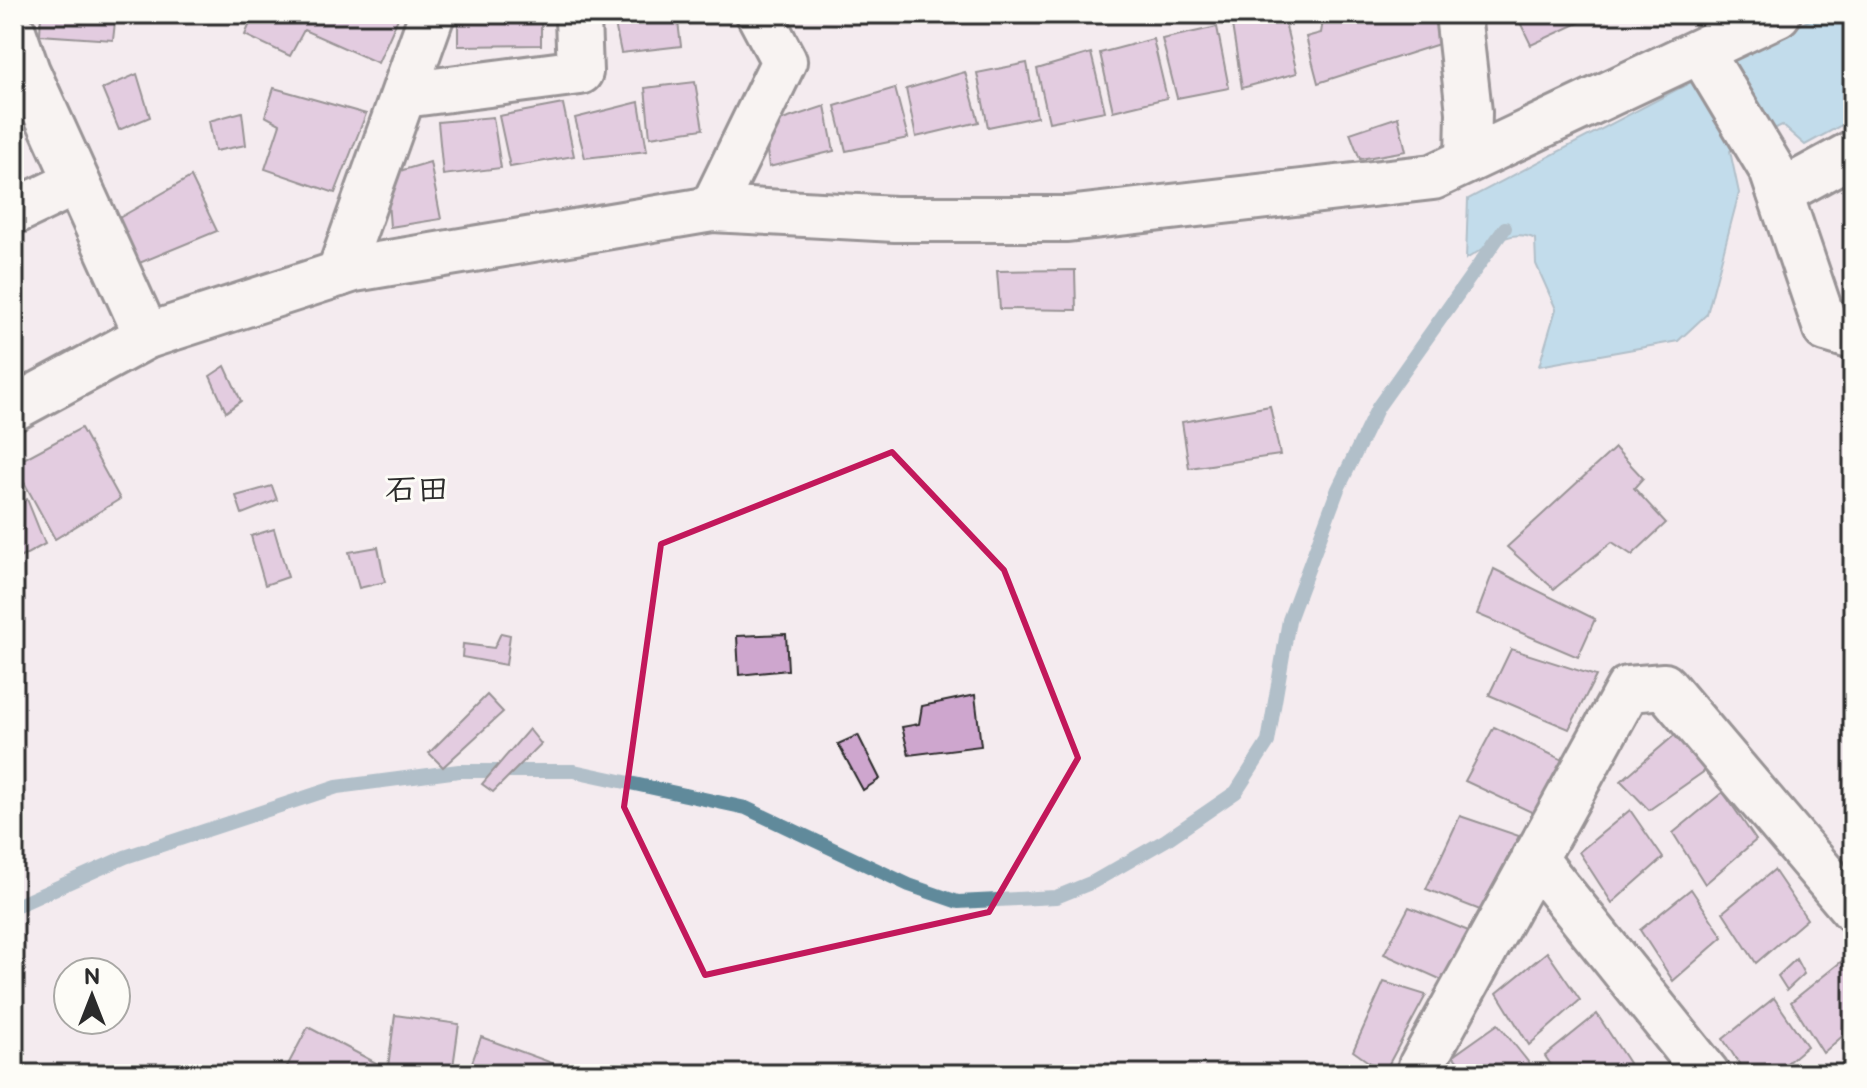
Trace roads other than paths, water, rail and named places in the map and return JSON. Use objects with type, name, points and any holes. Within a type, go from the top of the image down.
[{"type":"street","points":[[339,274],[432,14]]},
{"type":"street","points":[[712,209],[784,61],[759,14]]},
{"type":"street","points":[[1458,14],[1469,112],[1468,159]]},
{"type":"street","points":[[14,408],[147,336],[339,274],[712,209],[895,219],[1067,219],[1433,177],[1468,159],[1705,60],[1773,16]]},
{"type":"street","points":[[404,95],[580,72],[578,19]]},
{"type":"street","points":[[14,34],[147,336]]},
{"type":"street","points":[[1705,60],[1776,182],[1826,329],[1853,337]]},
{"type":"street","points":[[1776,182],[1853,153]]},
{"type":"street","points":[[14,212],[77,182]]},
{"type":"street","points":[[1419,1071],[1628,689],[1664,686],[1853,909]]},
{"type":"street","points":[[1534,858],[1707,1074]]},
{"type":"water","points":[[1821,14],[1853,14],[1853,119],[1805,145],[1782,125],[1730,151],[1739,193],[1707,314],[1678,341],[1539,366],[1556,309],[1536,264],[1535,239],[1517,235],[1508,237],[1466,259],[1468,199]]},
{"type":"waterway","points":[[14,907],[125,857],[337,787],[459,771],[574,771],[746,808],[909,885],[958,902],[1056,897],[1093,882],[1166,840],[1236,792],[1268,742],[1289,620],[1338,489],[1378,407],[1505,228]]},
{"type":"district","name":"石田","points":[[417,489]]}]
